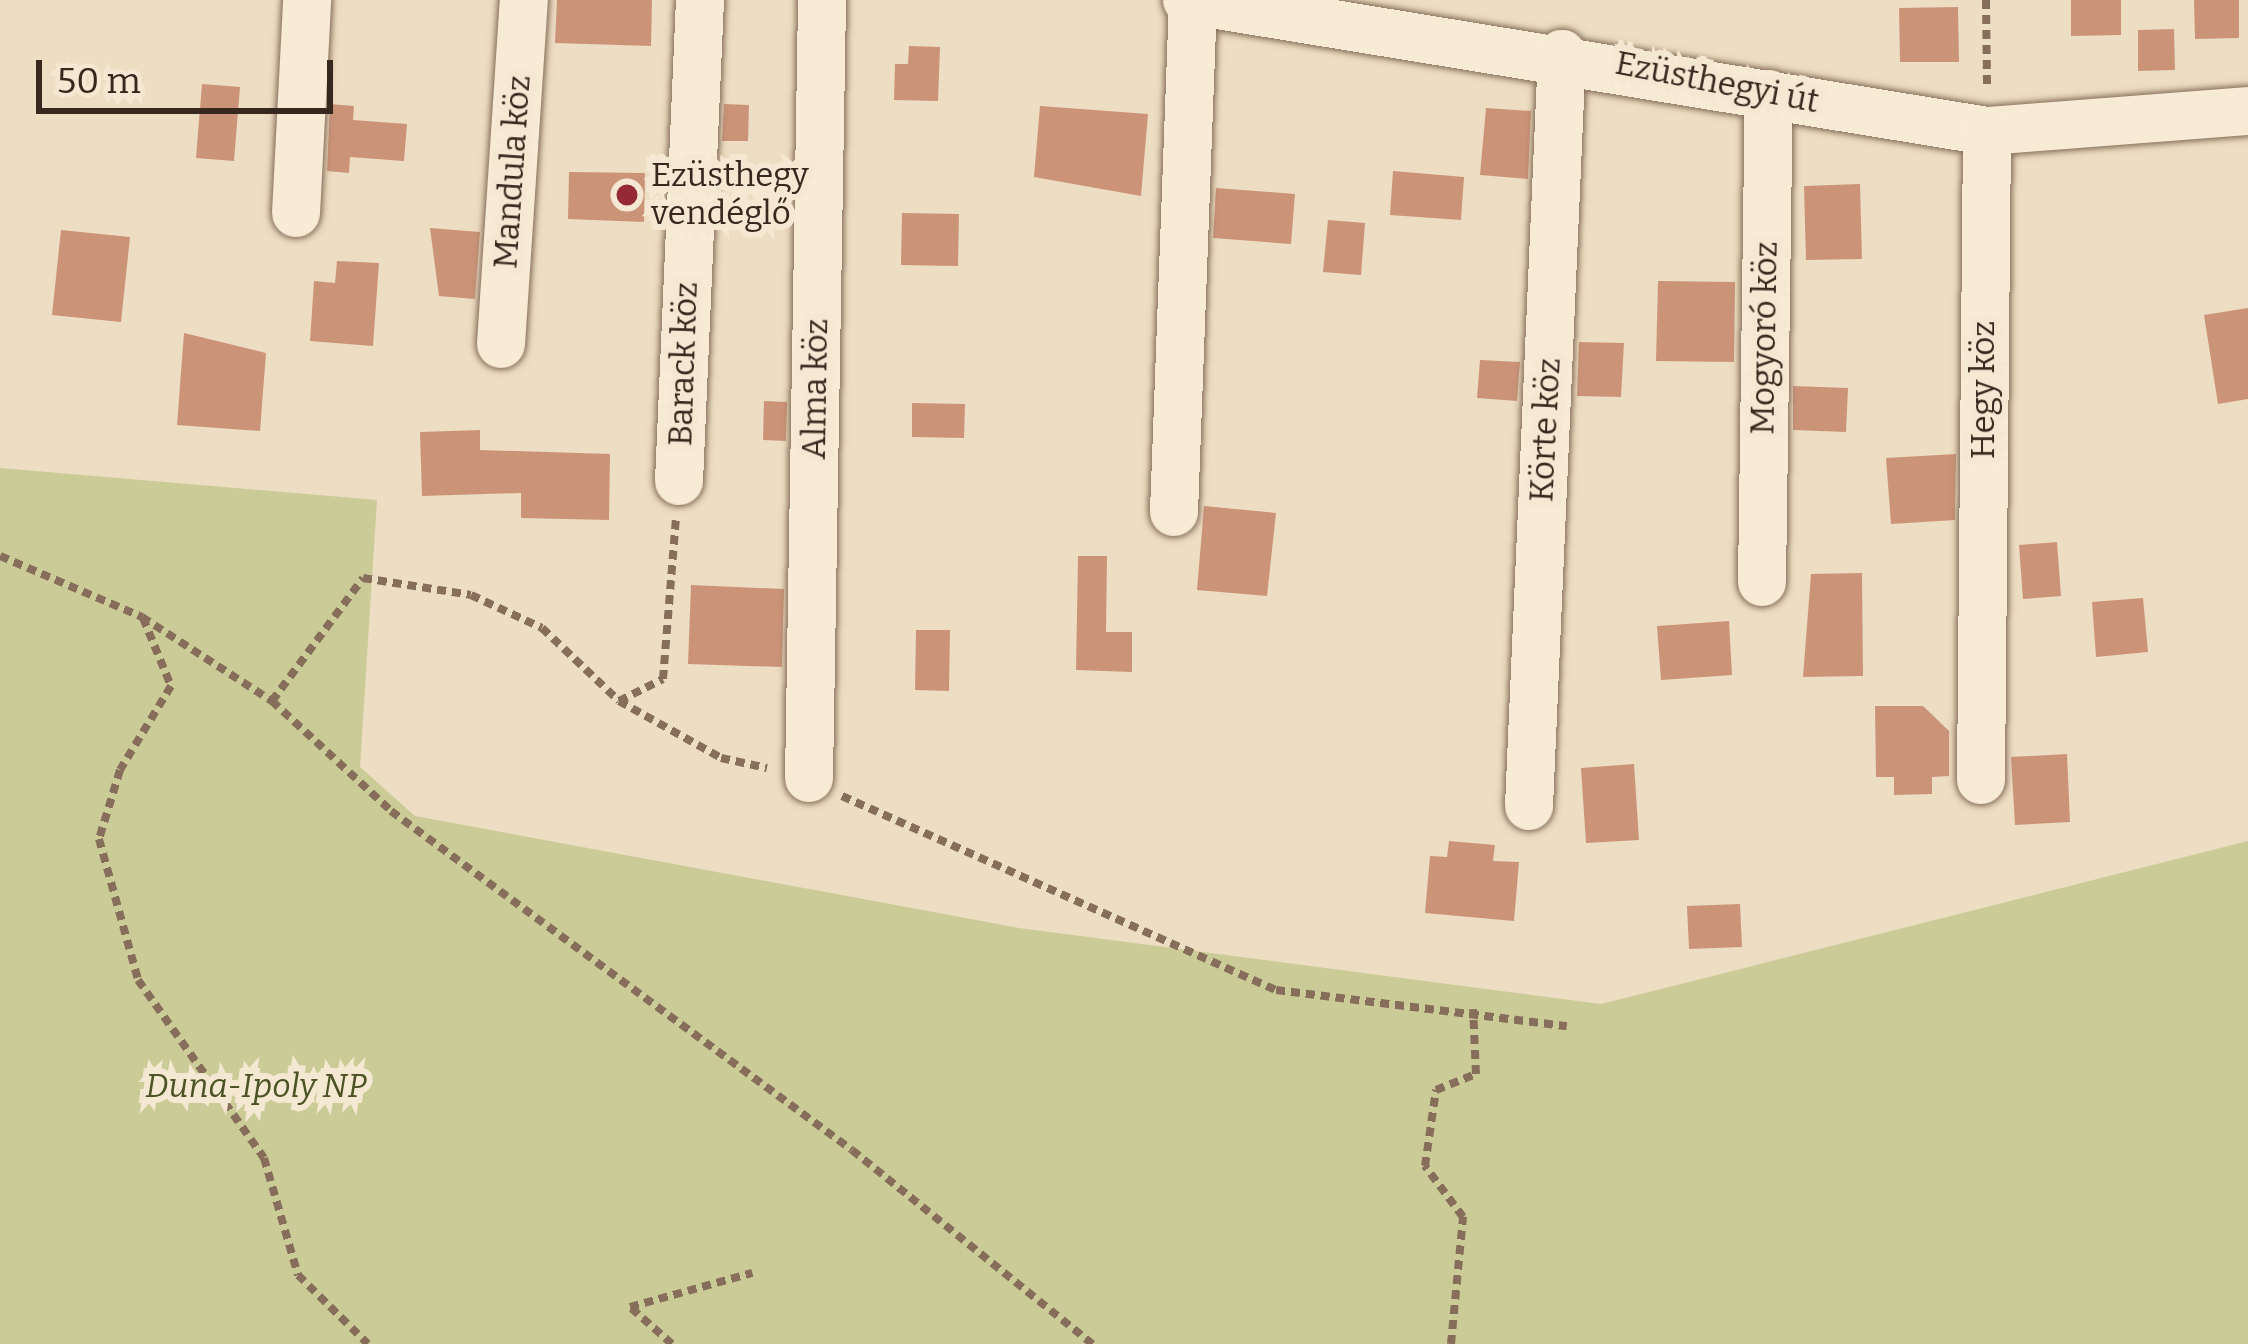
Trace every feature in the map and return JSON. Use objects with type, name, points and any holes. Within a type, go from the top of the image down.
[{"type":"street","points":[[296,213],[308,0]]},
{"type":"street","name":"Mandula köz","points":[[501,344],[524,0]]},
{"type":"street","name":"Barack köz","points":[[679,481],[700,0]]},
{"type":"street","name":"Alma köz","points":[[809,778],[822,0]]},
{"type":"street","points":[[1174,512],[1190,1]]},
{"type":"street","name":"Ezüsthegyi út","points":[[1190,1],[1562,54],[1987,131],[2248,111]]},
{"type":"street","name":"Körte köz","points":[[1529,806],[1562,54]]},
{"type":"street","name":"Mogyoró köz","points":[[1762,582],[1769,94]]},
{"type":"street","name":"Hegy köz","points":[[1981,780],[1987,131]]},
{"type":"path","points":[[1986,0],[1987,131]]},
{"type":"path","name":"Barack köz","points":[[619,701],[663,679],[679,481]]},
{"type":"path","points":[[0,556],[142,617],[272,701],[391,812],[852,1150],[1092,1344]]},
{"type":"path","points":[[272,701],[363,578],[471,595],[524,620],[619,701],[721,758],[809,778],[1276,990],[1473,1009],[1568,1026]]},
{"type":"path","points":[[142,617],[171,686],[120,770],[99,839],[138,980],[264,1158],[298,1275],[368,1344]]},
{"type":"path","points":[[1451,1344],[1463,1217],[1425,1166],[1436,1090],[1476,1074],[1473,1009]]},
{"type":"path","points":[[672,1344],[630,1306],[752,1274]]},
{"type":"green space","name":"Duna-Ipoly NP","points":[[0,468],[377,500],[360,767],[415,816],[1019,928],[1601,1004],[2248,841],[2248,1344],[0,1344]]},
{"type":"building","points":[[557,0],[652,0],[651,46],[555,43]]},
{"type":"building","points":[[2071,0],[2121,0],[2121,35],[2071,36]]},
{"type":"building","points":[[2194,0],[2239,0],[2239,38],[2195,39]]},
{"type":"building","points":[[1958,7],[1959,62],[1900,62],[1899,8]]},
{"type":"building","points":[[2174,29],[2175,70],[2138,71],[2138,30]]},
{"type":"building","points":[[909,46],[940,47],[938,101],[894,100],[895,64],[908,64]]},
{"type":"building","points":[[202,84],[240,87],[234,161],[196,158]]},
{"type":"building","points":[[330,104],[354,106],[353,120],[407,124],[404,161],[350,157],[349,173],[327,171]]},
{"type":"building","points":[[724,104],[749,105],[748,141],[722,141]]},
{"type":"building","points":[[1040,106],[1148,114],[1141,196],[1034,177]]},
{"type":"building","points":[[1486,108],[1531,111],[1528,179],[1480,175]]},
{"type":"building","points":[[1393,171],[1464,177],[1461,220],[1390,215]]},
{"type":"building","points":[[569,172],[645,173],[644,222],[568,219]]},
{"type":"building","points":[[1860,184],[1862,259],[1806,260],[1804,186]]},
{"type":"building","points":[[1216,188],[1295,194],[1291,244],[1213,238]]},
{"type":"building","points":[[902,213],[959,214],[958,266],[901,265]]},
{"type":"building","points":[[1328,220],[1365,223],[1361,275],[1323,272]]},
{"type":"building","points":[[430,228],[480,232],[475,299],[439,296]]},
{"type":"building","points":[[61,230],[130,237],[121,322],[52,315]]},
{"type":"building","points":[[337,261],[379,263],[373,346],[310,341],[314,281],[335,283]]},
{"type":"building","points":[[1658,281],[1735,282],[1734,362],[1656,361]]},
{"type":"building","points":[[2248,308],[2248,399],[2218,404],[2204,315]]},
{"type":"building","points":[[184,333],[266,353],[260,431],[177,425]]},
{"type":"building","points":[[1579,342],[1624,343],[1621,397],[1577,396]]},
{"type":"building","points":[[1480,360],[1520,362],[1517,401],[1477,398]]},
{"type":"building","points":[[1793,386],[1848,388],[1846,432],[1793,430]]},
{"type":"building","points":[[764,401],[787,402],[786,441],[763,440]]},
{"type":"building","points":[[912,403],[965,404],[964,438],[912,437]]},
{"type":"building","points":[[480,430],[480,450],[610,454],[609,520],[521,518],[521,493],[422,496],[420,432]]},
{"type":"building","points":[[1956,454],[1955,520],[1891,524],[1886,458]]},
{"type":"building","points":[[1204,506],[1276,513],[1267,596],[1197,590]]},
{"type":"building","points":[[2057,542],[2061,596],[2023,599],[2019,545]]},
{"type":"building","points":[[1078,556],[1107,556],[1106,632],[1132,632],[1132,672],[1076,670]]},
{"type":"building","points":[[1862,573],[1863,676],[1803,677],[1811,574]]},
{"type":"building","points":[[691,585],[784,589],[782,667],[688,664]]},
{"type":"building","points":[[2143,598],[2148,652],[2096,657],[2092,602]]},
{"type":"building","points":[[1729,621],[1732,675],[1661,680],[1657,626]]},
{"type":"building","points":[[916,630],[950,630],[949,691],[915,690]]},
{"type":"building","points":[[1875,706],[1923,706],[1949,731],[1949,776],[1932,777],[1932,794],[1894,795],[1894,777],[1876,777]]},
{"type":"building","points":[[2067,754],[2070,822],[2015,825],[2011,757]]},
{"type":"building","points":[[1634,764],[1639,840],[1586,843],[1581,768]]},
{"type":"building","points":[[1449,841],[1495,845],[1493,861],[1519,862],[1514,921],[1425,913],[1430,856],[1447,857]]},
{"type":"building","points":[[1740,904],[1742,947],[1689,949],[1687,906]]},
{"type":"place","name":"Ezüsthegy vendéglő","points":[[627,195]]}]
